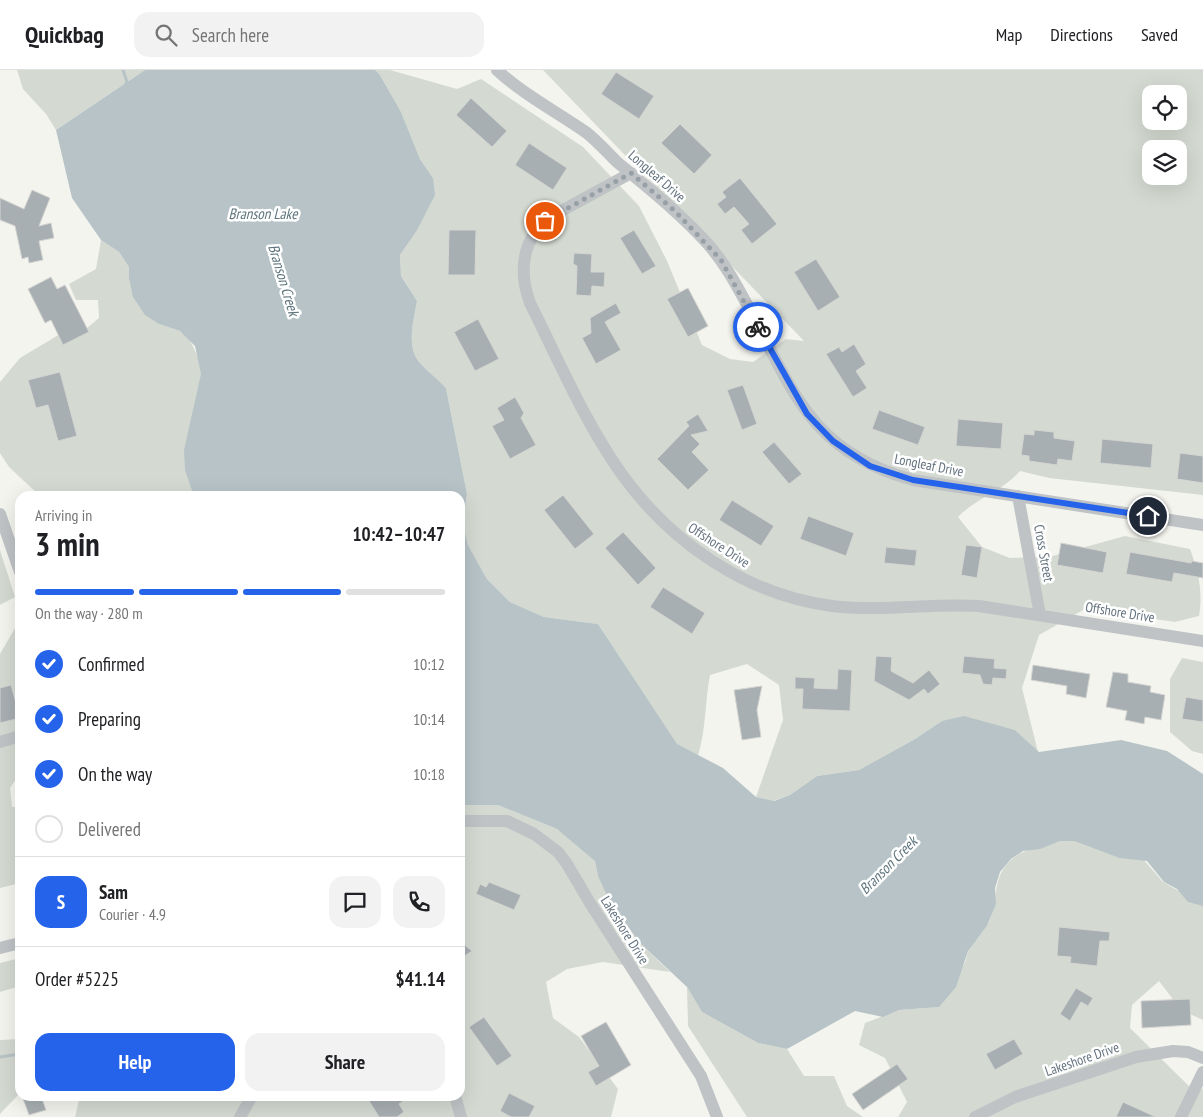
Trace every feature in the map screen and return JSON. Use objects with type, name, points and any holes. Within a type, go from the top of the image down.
[{"type":"street","name":"Longleaf Drive","points":[[497,70],[525,93],[588,134],[675,211],[721,260],[734,279],[798,402],[816,426],[857,458],[891,474],[913,480],[1203,525]]},
{"type":"street","name":"Offshore Drive","points":[[631,173],[552,216],[540,226],[525,252],[523,281],[530,303],[604,447],[625,478],[659,519],[681,539],[718,565],[765,588],[808,601],[860,609],[957,604],[979,606],[1203,641]]},
{"type":"street","name":"Cross Street","points":[[1018,496],[1040,615]]},
{"type":"street","points":[[0,514],[15,558]]},
{"type":"street","points":[[0,742],[15,738]]},
{"type":"street","name":"Lakeshore Drive","points":[[465,821],[507,821],[534,834],[558,852],[568,864],[590,903],[701,1076],[717,1117]]},
{"type":"street","points":[[0,948],[15,944]]},
{"type":"street","name":"Lakeshore Drive","points":[[975,1117],[1015,1097],[1136,1057],[1173,1051],[1188,1052],[1203,1058]]},
{"type":"street","points":[[1181,1117],[1203,1072]]},
{"type":"street","points":[[240,1117],[249,1101]]},
{"type":"street","points":[[456,1101],[461,1117]]},
{"type":"shaded area","points":[[17,70],[145,70],[56,130],[46,114],[23,89]]},
{"type":"shaded area","points":[[373,70],[390,70],[457,89],[481,79],[583,147],[639,206],[667,261],[702,345],[730,359],[753,362],[786,339],[804,341],[543,70],[1203,70],[1203,495],[1049,478],[1020,471],[1006,484],[965,510],[958,517],[982,547],[1010,558],[1049,557],[1125,536],[1190,549],[1199,582],[1201,599],[1199,616],[1175,622],[1085,609],[1039,635],[1022,688],[1038,752],[1015,730],[942,721],[915,739],[859,770],[817,776],[790,795],[773,801],[756,797],[783,720],[779,685],[747,664],[710,675],[703,736],[698,756],[677,745],[598,624],[544,617],[510,602],[487,579],[468,545],[465,532],[467,494],[446,388],[424,367],[413,350],[412,334],[417,301],[401,276],[400,255],[416,232],[433,178],[420,159],[401,112]]},
{"type":"shaded area","points":[[101,240],[119,252],[129,267],[129,278],[159,324],[180,331],[189,338],[200,362],[201,374],[194,491],[35,491],[9,467],[0,453],[0,382],[20,358],[60,334],[81,333],[99,318],[98,300],[76,300],[69,284],[96,269]]},
{"type":"shaded area","points":[[0,550],[15,597],[0,605]]},
{"type":"shaded area","points":[[15,628],[15,780],[10,788],[12,807],[15,807],[15,884],[0,888],[0,654]]},
{"type":"shaded area","points":[[1182,658],[1203,662],[1203,754],[1192,751],[1170,732],[1170,679]]},
{"type":"shaded area","points":[[465,805],[498,805],[557,829],[582,848],[595,861],[598,876],[640,943],[670,972],[603,962],[567,969],[546,982],[553,1018],[579,1037],[618,1089],[611,1117],[75,1117],[79,1101],[465,1101]]},
{"type":"shaded area","points":[[1060,841],[1074,841],[1119,858],[1143,859],[1163,882],[1203,905],[1203,1020],[1181,1010],[1159,981],[1132,1005],[1130,1028],[1194,1091],[1203,1089],[1203,1117],[898,1117],[907,1102],[885,1058],[859,1045],[865,1023],[899,1010],[938,1007],[961,970],[967,953],[987,926],[991,917],[1000,875],[1004,867],[1021,853]]},
{"type":"shaded area","points":[[15,959],[15,988],[0,992],[0,963]]},
{"type":"shaded area","points":[[687,987],[702,1012],[758,1043],[787,1049],[804,1076],[834,1076],[847,1106],[863,1117],[747,1117],[688,1026]]},
{"type":"shaded area","points":[[15,1039],[15,1098],[0,1114],[0,1040]]},
{"type":"water","name":"Branson Lake","points":[[145,70],[375,70],[401,112],[420,159],[433,178],[435,195],[416,232],[400,255],[401,276],[417,301],[412,334],[413,350],[424,367],[446,388],[467,494],[465,508],[465,491],[192,491],[185,470],[184,450],[201,374],[195,346],[180,331],[159,324],[145,315],[133,297],[129,267],[119,252],[101,240],[72,198],[56,130]]},
{"type":"water","name":"Branson Lake","points":[[465,532],[468,545],[487,579],[510,602],[544,617],[598,624],[677,744],[723,768],[756,797],[774,801],[790,795],[817,776],[859,770],[915,739],[942,721],[964,716],[1015,730],[1039,752],[1121,740],[1167,751],[1203,774],[1203,906],[1188,902],[1177,889],[1164,882],[1147,861],[1119,858],[1074,841],[1060,841],[1040,849],[1023,851],[1011,859],[1000,872],[995,888],[996,904],[987,926],[968,951],[956,987],[939,1007],[899,1010],[883,1017],[855,1011],[787,1049],[758,1043],[702,1012],[687,987],[640,943],[610,902],[598,876],[595,861],[557,829],[498,805],[465,805]]},
{"type":"building","points":[[616,72],[654,96],[639,119],[601,94]]},
{"type":"building","points":[[471,98],[507,131],[492,147],[456,115]]},
{"type":"building","points":[[680,124],[712,155],[694,174],[661,143]]},
{"type":"building","points":[[529,143],[567,168],[553,190],[515,165]]},
{"type":"building","points":[[740,178],[777,224],[752,244],[741,230],[749,224],[734,207],[725,214],[717,204],[726,197],[722,192]]},
{"type":"building","points":[[32,190],[50,198],[39,226],[51,223],[54,238],[39,241],[43,260],[29,263],[28,257],[22,259],[15,226],[0,220],[0,198],[24,209]]},
{"type":"building","points":[[449,230],[476,230],[475,275],[448,275]]},
{"type":"building","points":[[634,230],[656,266],[642,274],[620,238]]},
{"type":"building","points":[[574,253],[592,254],[591,272],[605,272],[604,287],[592,286],[591,296],[576,295],[577,266],[573,264]]},
{"type":"building","points":[[816,259],[840,297],[818,311],[794,272]]},
{"type":"building","points":[[51,277],[57,289],[65,285],[89,332],[63,345],[51,320],[45,323],[28,289]]},
{"type":"building","points":[[688,288],[708,326],[688,337],[667,299]]},
{"type":"building","points":[[616,303],[621,313],[605,322],[621,350],[596,364],[582,338],[591,333],[590,318]]},
{"type":"building","points":[[478,319],[499,359],[475,371],[454,332]]},
{"type":"building","points":[[854,344],[866,364],[856,371],[867,388],[853,397],[826,354],[839,347],[842,352]]},
{"type":"building","points":[[60,372],[77,436],[58,441],[48,405],[36,408],[28,380]]},
{"type":"building","points":[[743,385],[757,424],[742,430],[727,390]]},
{"type":"building","points":[[515,397],[524,413],[521,418],[536,445],[510,459],[492,426],[504,420],[497,408]]},
{"type":"building","points":[[879,410],[925,427],[918,445],[872,429]]},
{"type":"building","points":[[698,414],[708,431],[691,435],[700,444],[692,452],[709,470],[688,490],[657,459],[689,426],[686,422]]},
{"type":"building","points":[[958,419],[1003,423],[1001,449],[956,446]]},
{"type":"building","points":[[1034,430],[1054,432],[1054,438],[1075,441],[1072,461],[1058,459],[1057,465],[1029,461],[1029,456],[1021,455],[1024,434],[1034,435]]},
{"type":"building","points":[[1102,439],[1153,444],[1151,468],[1100,463]]},
{"type":"building","points":[[774,442],[802,474],[789,484],[762,452]]},
{"type":"building","points":[[1180,453],[1203,456],[1203,483],[1177,479]]},
{"type":"building","points":[[563,495],[594,534],[575,549],[544,510]]},
{"type":"building","points":[[732,500],[774,526],[761,546],[719,520]]},
{"type":"building","points":[[808,516],[854,533],[846,556],[800,539]]},
{"type":"building","points":[[623,532],[656,568],[638,585],[605,548]]},
{"type":"building","points":[[1061,543],[1107,552],[1103,573],[1057,565]]},
{"type":"building","points":[[966,545],[982,547],[977,578],[961,575]]},
{"type":"building","points":[[886,547],[917,550],[915,566],[884,563]]},
{"type":"building","points":[[1130,552],[1191,563],[1192,561],[1203,563],[1203,578],[1174,573],[1172,582],[1126,574]]},
{"type":"building","points":[[663,587],[705,613],[692,634],[650,607]]},
{"type":"building","points":[[876,656],[892,657],[891,671],[913,683],[929,670],[940,684],[928,694],[924,689],[909,700],[874,681]]},
{"type":"building","points":[[964,656],[995,659],[994,668],[1007,669],[1006,679],[993,678],[992,685],[983,684],[980,675],[962,673]]},
{"type":"building","points":[[1033,665],[1090,674],[1086,698],[1066,694],[1067,686],[1031,680]]},
{"type":"building","points":[[838,669],[852,670],[850,711],[802,709],[803,689],[795,689],[795,677],[815,678],[814,688],[837,689]]},
{"type":"building","points":[[1113,672],[1128,674],[1128,682],[1151,686],[1150,692],[1165,695],[1161,720],[1145,717],[1144,724],[1125,720],[1127,711],[1106,707]]},
{"type":"building","points":[[11,685],[15,700],[15,719],[0,723],[0,688]]},
{"type":"building","points":[[762,686],[757,710],[761,737],[742,740],[734,690]]},
{"type":"building","points":[[1186,697],[1203,700],[1203,722],[1182,719]]},
{"type":"building","points":[[489,882],[521,895],[514,910],[476,894],[480,884],[486,887]]},
{"type":"building","points":[[1059,927],[1110,932],[1109,941],[1100,941],[1097,966],[1070,963],[1071,957],[1057,956]]},
{"type":"building","points":[[465,945],[472,951],[465,956]]},
{"type":"building","points":[[1076,988],[1093,998],[1088,1006],[1081,1002],[1070,1021],[1060,1014]]},
{"type":"building","points":[[1190,999],[1191,1025],[1142,1028],[1141,1001]]},
{"type":"building","points":[[484,1017],[512,1056],[497,1066],[469,1027]]},
{"type":"building","points":[[606,1022],[631,1065],[596,1086],[588,1072],[599,1066],[581,1036]]},
{"type":"building","points":[[1014,1039],[1023,1054],[995,1070],[986,1054]]},
{"type":"building","points":[[897,1064],[908,1079],[863,1110],[852,1094]]},
{"type":"building","points":[[509,1093],[535,1106],[529,1117],[511,1117],[500,1111]]},
{"type":"building","points":[[24,1101],[43,1101],[46,1110],[29,1115]]},
{"type":"building","points":[[369,1101],[403,1101],[399,1104],[404,1112],[397,1117],[379,1117]]},
{"type":"building","points":[[1123,1102],[1156,1117],[1116,1117]]},
{"type":"waterway","name":"Branson Creek","points":[[123,70],[127,82],[125,86]]},
{"type":"waterway","points":[[0,1057],[15,1055]]},
{"type":"way so far","points":[[545,221],[631,173],[675,211],[707,243],[734,279],[758,327]]},
{"type":"route","points":[[758,327],[798,402],[816,426],[851,455],[870,466],[913,480],[1148,516]]}]
